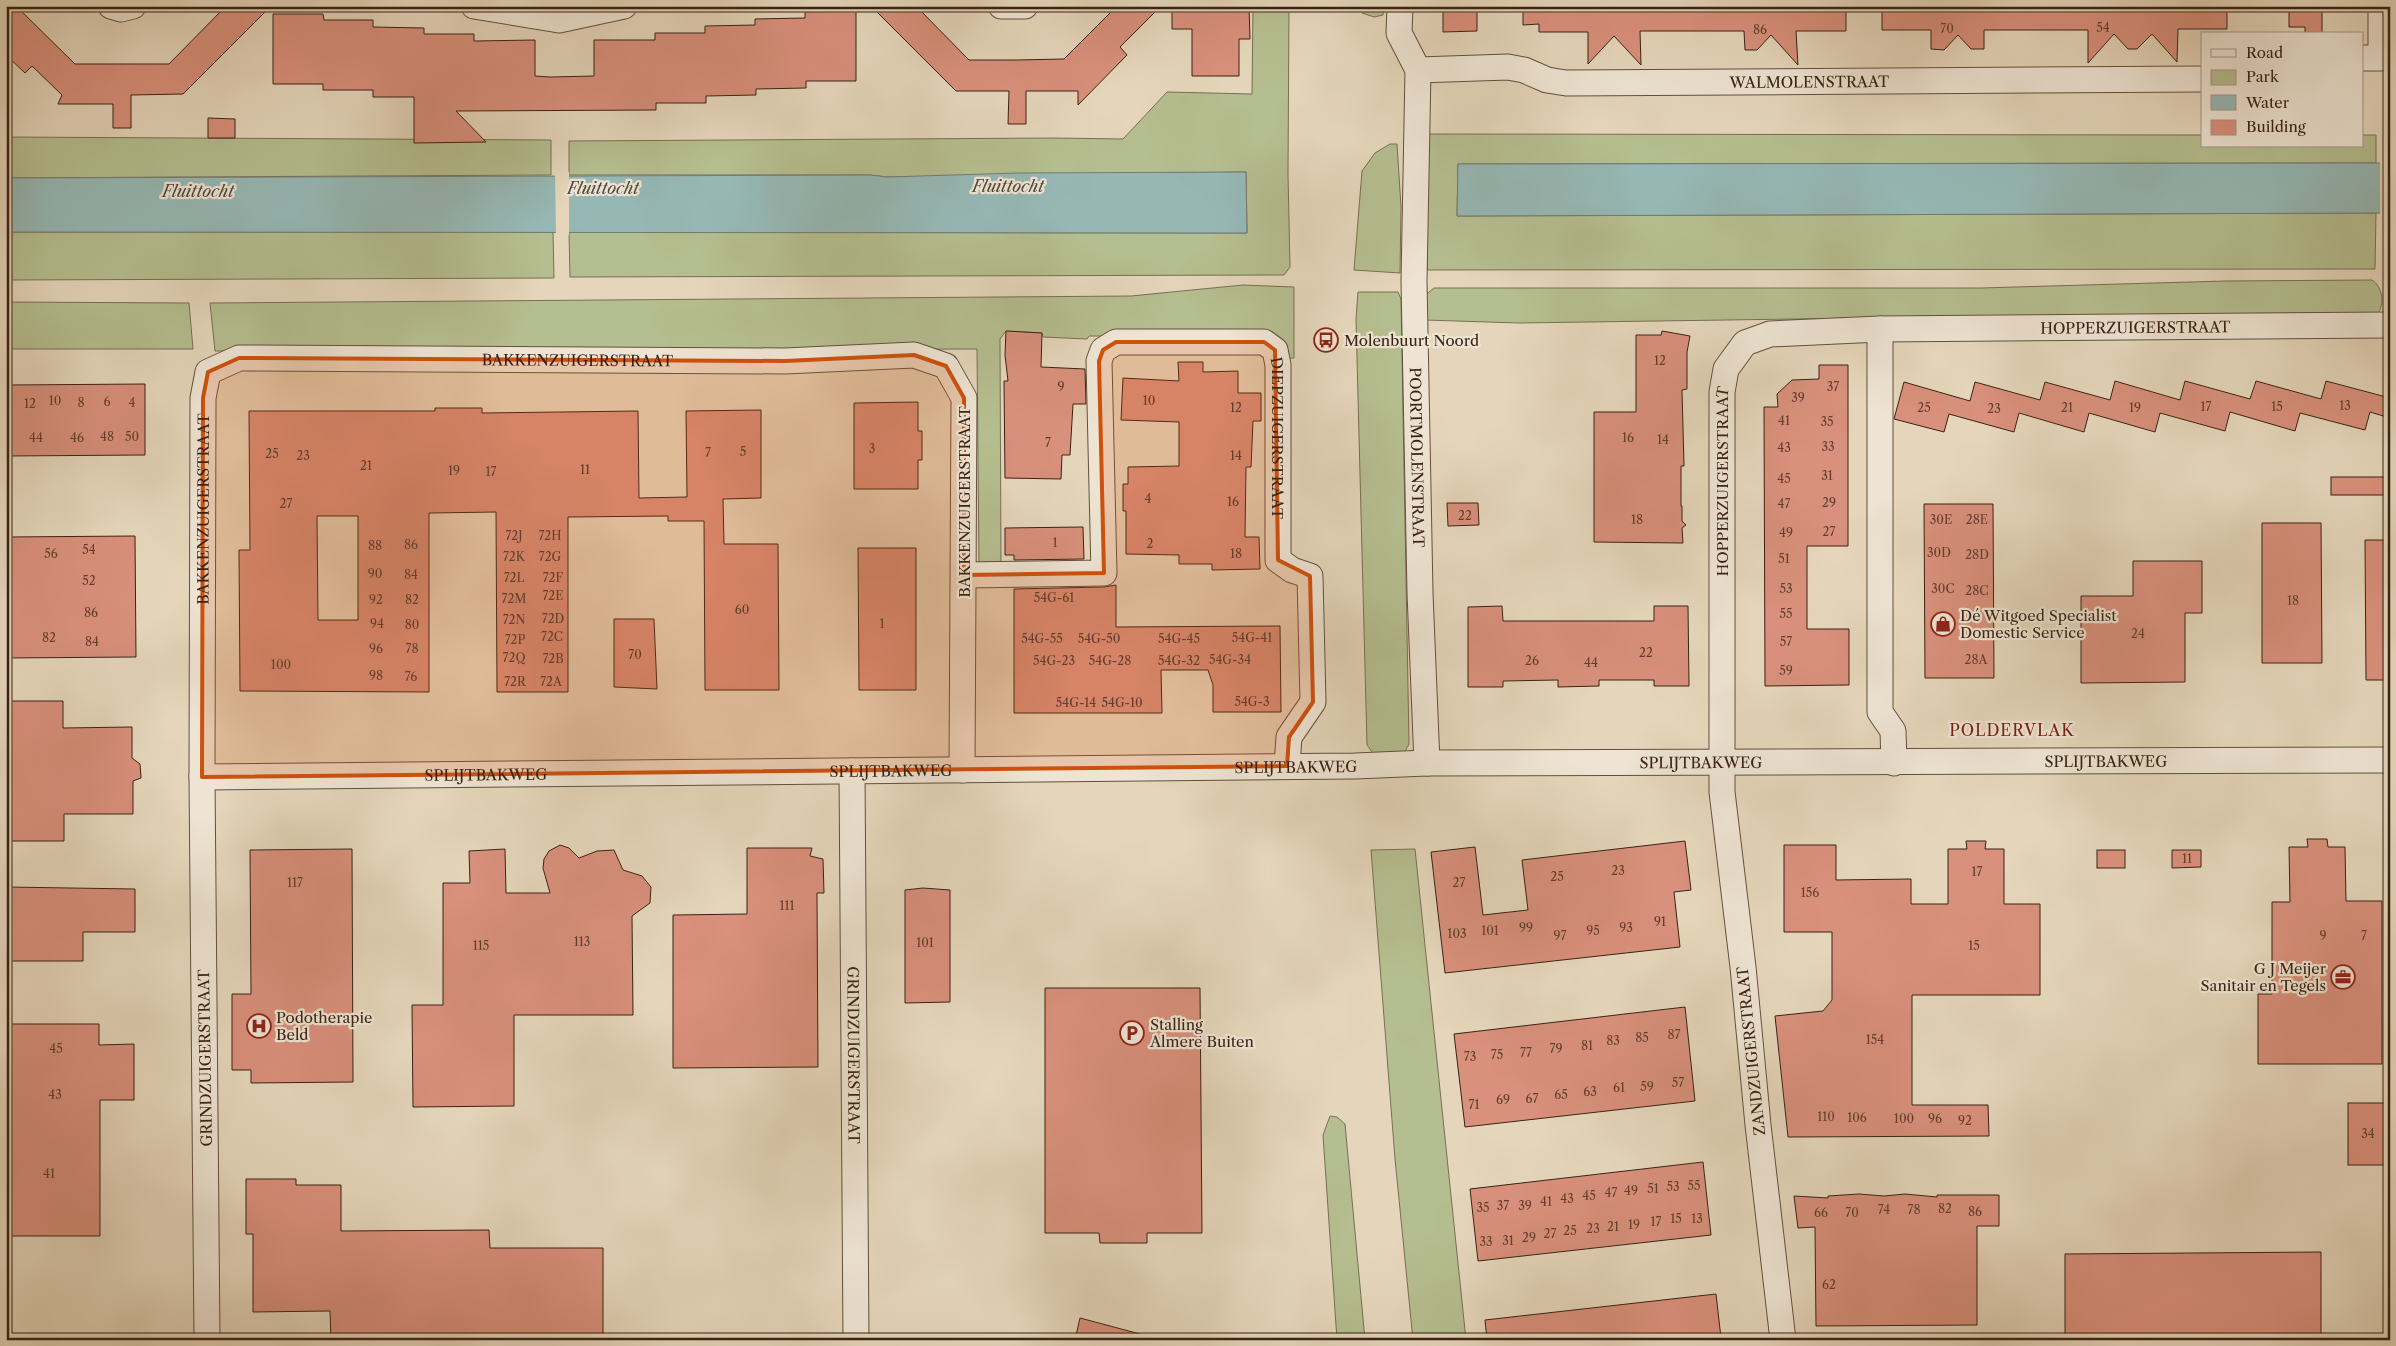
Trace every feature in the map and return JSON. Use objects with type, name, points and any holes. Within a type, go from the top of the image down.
[{"type":"street","points":[[111,6],[121,9],[133,6]]},
{"type":"street","points":[[474,6],[560,20],[624,6]]},
{"type":"street","points":[[1001,6],[1024,6]]},
{"type":"street","name":"POORTMOLENSTRAAT","points":[[1400,6],[1399,33],[1418,70],[1414,290],[1420,593],[1427,764]]},
{"type":"street","points":[[2364,58],[2381,58],[2381,6]]},
{"type":"street","name":"WALMOLENSTRAAT","points":[[1418,70],[1508,67],[1524,70],[1547,80],[1566,83],[2201,79]]},
{"type":"street","name":"HOPPERZUIGERSTRAAT","points":[[1721,762],[1722,392],[1726,368],[1745,343],[1770,334],[1880,329],[2390,325]]},
{"type":"street","points":[[1880,329],[1880,712],[1893,731],[1894,763]]},
{"type":"street","name":"DIEPZUIGERSTRAAT","points":[[964,576],[1104,573],[1099,362],[1103,350],[1116,342],[1264,342],[1275,350],[1278,365],[1278,560],[1292,570],[1310,576],[1313,702],[1289,737],[1287,766]]},
{"type":"street","name":"BAKKENZUIGERSTRAAT","points":[[202,777],[203,398],[208,372],[239,358],[785,361],[914,355],[946,366],[964,398],[962,770]]},
{"type":"street","name":"SPLIJTBAKWEG","points":[[202,777],[1427,764],[2390,760]]},
{"type":"street","name":"ZANDZUIGERSTRAAT","points":[[1721,762],[1722,792],[1783,1340]]},
{"type":"street","name":"GRINDZUIGERSTRAAT","points":[[852,770],[856,1340]]},
{"type":"street","name":"GRINDZUIGERSTRAAT","points":[[202,777],[207,1340]]},
{"type":"highlighted area","points":[[1116,342],[1264,342],[1275,350],[1278,560],[1310,576],[1313,702],[1289,737],[1287,766],[202,777],[203,398],[208,372],[239,358],[785,361],[914,355],[946,366],[964,398],[964,575],[1104,573],[1099,361],[1103,350]]},
{"type":"green space","points":[[1253,6],[1289,6],[1288,174],[1290,267],[1284,275],[570,277],[569,232],[1247,233],[1246,172],[887,177],[870,175],[569,175],[569,141],[1123,139],[1167,92],[1252,94]]},
{"type":"green space","points":[[1358,6],[1384,6],[1383,15],[1374,17],[1362,13]]},
{"type":"green space","points":[[1425,134],[2201,135],[2201,148],[2364,148],[2364,135],[2376,135],[2376,163],[1458,164],[1457,216],[2376,213],[2375,269],[1427,270]]},
{"type":"green space","points":[[6,137],[551,140],[551,175],[6,178]]},
{"type":"green space","points":[[1390,144],[1397,144],[1401,207],[1400,273],[1354,270],[1362,171],[1375,153]]},
{"type":"green space","points":[[6,232],[553,232],[554,278],[6,280]]},
{"type":"green space","points":[[2372,280],[2379,287],[2382,296],[2380,311],[2377,315],[2004,316],[1519,323],[1425,320],[1424,296],[1434,288],[1981,288],[2225,281]]},
{"type":"green space","points":[[1243,285],[1294,287],[1294,358],[1283,358],[1262,336],[1089,336],[1087,339],[1043,337],[1042,333],[1006,331],[1000,339],[1001,568],[979,567],[977,349],[215,351],[210,303],[1131,296]]},
{"type":"green space","points":[[1358,292],[1398,292],[1401,299],[1409,744],[1402,757],[1375,756],[1367,745],[1356,319]]},
{"type":"green space","points":[[6,302],[189,303],[193,349],[6,349]]},
{"type":"green space","points":[[1415,849],[1466,1340],[1413,1340],[1395,1159],[1371,850]]},
{"type":"green space","points":[[1330,1116],[1337,1117],[1345,1124],[1365,1340],[1337,1340],[1323,1135]]},
{"type":"water","points":[[2390,163],[2390,213],[1457,216],[1458,164]]},
{"type":"water","name":"Fluittocht","points":[[1246,172],[1247,233],[6,232],[6,178],[870,175],[887,177],[1018,173]]},
{"type":"pier","points":[[2380,160],[2390,160],[2390,215],[2380,215]]},
{"type":"pier","points":[[569,172],[569,235],[556,235],[555,173]]},
{"type":"building","points":[[6,6],[16,6],[75,64],[169,64],[226,6],[271,6],[183,94],[131,95],[131,128],[113,128],[113,104],[58,104],[62,95],[32,66],[25,73],[6,55]]},
{"type":"building","points":[[871,6],[916,6],[969,60],[1017,60],[1064,59],[1117,6],[1161,6],[1120,47],[1127,55],[1078,105],[1078,91],[1026,91],[1026,124],[1008,124],[1009,91],[956,91]]},
{"type":"building","points":[[1172,6],[1249,6],[1250,39],[1239,39],[1239,76],[1192,76],[1192,29],[1172,29]]},
{"type":"building","points":[[1443,6],[1477,6],[1477,31],[1443,32]]},
{"type":"building","points":[[1523,6],[1846,6],[1846,31],[1796,31],[1798,65],[1771,35],[1757,50],[1745,50],[1744,31],[1640,31],[1641,65],[1614,36],[1588,64],[1588,32],[1539,32],[1539,24],[1523,25]]},
{"type":"building","points":[[1882,6],[2227,6],[2227,29],[2178,29],[2177,62],[2152,34],[2137,49],[2128,49],[2114,34],[2088,63],[2088,30],[1984,30],[1984,49],[1971,49],[1958,35],[1944,50],[1931,49],[1931,30],[1882,30]]},
{"type":"building","points":[[2289,6],[2322,6],[2322,32],[2305,32],[2305,27],[2289,27]]},
{"type":"building","points":[[856,11],[856,81],[806,81],[806,88],[756,89],[756,95],[706,96],[706,103],[656,103],[656,110],[456,111],[486,142],[414,143],[414,97],[373,97],[373,90],[323,90],[323,84],[273,84],[273,14],[323,14],[324,20],[373,20],[373,27],[424,28],[424,34],[474,34],[474,41],[535,40],[535,76],[550,77],[594,76],[594,40],[655,40],[655,33],[705,33],[705,26],[755,25],[755,19],[805,18],[805,12]]},
{"type":"building","points":[[208,118],[235,119],[235,138],[208,138]]},
{"type":"building","points":[[1006,331],[1042,333],[1041,367],[1085,369],[1086,404],[1073,404],[1070,455],[1062,455],[1061,479],[1005,478],[1004,381],[1008,381],[1005,355]]},
{"type":"building","points":[[1662,331],[1690,336],[1687,352],[1687,389],[1682,390],[1684,466],[1681,466],[1681,506],[1682,521],[1686,525],[1682,528],[1683,543],[1594,542],[1594,412],[1636,412],[1636,335],[1661,335]]},
{"type":"building","points":[[1178,362],[1203,362],[1203,372],[1238,371],[1238,393],[1261,393],[1261,421],[1253,421],[1251,467],[1246,467],[1245,537],[1259,537],[1260,569],[1212,570],[1212,564],[1179,564],[1179,555],[1126,554],[1126,511],[1123,511],[1123,484],[1128,484],[1128,467],[1179,466],[1179,422],[1121,420],[1123,378],[1179,381]]},
{"type":"building","points":[[1819,365],[1848,365],[1848,546],[1807,546],[1807,629],[1849,629],[1849,685],[1765,686],[1764,407],[1778,407],[1777,394],[1792,380],[1819,379]]},
{"type":"building","points":[[2115,381],[2180,400],[2185,381],[2250,399],[2256,381],[2321,399],[2326,381],[2390,398],[2390,418],[2370,412],[2365,430],[2300,413],[2295,431],[2230,412],[2225,431],[2160,413],[2155,432],[2089,413],[2084,432],[2019,413],[2014,432],[1949,414],[1944,432],[1894,419],[1904,382],[1970,401],[1975,382],[2040,400],[2045,382],[2110,400]]},
{"type":"building","points":[[145,384],[145,455],[6,456],[6,385]]},
{"type":"building","points":[[918,402],[918,431],[922,431],[922,460],[918,460],[918,489],[854,489],[854,403]]},
{"type":"building","points":[[435,408],[482,408],[482,413],[638,411],[639,498],[687,497],[686,411],[761,410],[761,498],[723,499],[724,544],[778,544],[779,690],[705,690],[704,521],[668,521],[668,516],[568,517],[568,692],[497,692],[496,512],[429,513],[429,692],[240,691],[239,550],[250,550],[249,411],[435,411]],"holes":[[[317,516],[358,516],[358,620],[318,620]]]},
{"type":"building","points":[[2331,477],[2390,477],[2390,495],[2331,495]]},
{"type":"building","points":[[1447,503],[1478,503],[1479,525],[1448,526]]},
{"type":"building","points":[[1924,504],[1993,504],[1994,678],[1925,678]]},
{"type":"building","points":[[2262,523],[2321,523],[2322,663],[2262,663]]},
{"type":"building","points":[[1083,527],[1084,559],[1014,560],[1014,555],[1005,555],[1005,528]]},
{"type":"building","points":[[135,536],[136,657],[6,658],[6,537]]},
{"type":"building","points":[[2365,540],[2390,540],[2390,680],[2366,680]]},
{"type":"building","points":[[858,548],[916,548],[916,690],[859,690]]},
{"type":"building","points":[[2133,561],[2202,561],[2202,613],[2185,613],[2185,682],[2081,683],[2081,596],[2133,596]]},
{"type":"building","points":[[1116,585],[1116,627],[1280,626],[1281,712],[1213,712],[1213,685],[1208,670],[1161,670],[1162,713],[1014,713],[1014,589],[1104,587]]},
{"type":"building","points":[[1502,606],[1503,621],[1654,621],[1654,606],[1688,606],[1689,686],[1654,686],[1654,680],[1599,680],[1599,686],[1558,687],[1558,680],[1503,681],[1503,687],[1468,687],[1468,607]]},
{"type":"building","points":[[614,619],[654,619],[657,689],[614,687]]},
{"type":"building","points":[[6,701],[63,701],[63,728],[132,727],[132,758],[140,764],[141,778],[133,781],[133,814],[64,814],[64,841],[6,841]]},
{"type":"building","points":[[2307,839],[2327,839],[2328,847],[2345,847],[2346,901],[2382,901],[2382,1064],[2258,1064],[2258,994],[2272,994],[2272,902],[2290,902],[2289,847],[2308,847]]},
{"type":"building","points":[[1685,841],[1691,890],[1674,892],[1680,947],[1445,973],[1431,852],[1475,847],[1483,915],[1528,910],[1522,860]]},
{"type":"building","points":[[1966,841],[1986,841],[1985,849],[2004,849],[2004,904],[2040,904],[2040,995],[1912,995],[1912,1105],[1988,1105],[1989,1136],[1788,1137],[1775,1016],[1823,1011],[1832,1000],[1832,932],[1784,932],[1784,845],[1836,845],[1836,880],[1911,879],[1911,904],[1948,904],[1948,849],[1967,849]]},
{"type":"building","points":[[560,845],[569,848],[579,858],[597,851],[614,850],[623,870],[642,876],[651,887],[650,903],[632,916],[633,1015],[514,1015],[514,1106],[413,1107],[412,1005],[443,1005],[443,883],[470,883],[469,851],[505,849],[506,893],[550,893],[543,868],[544,859],[549,851]]},
{"type":"building","points":[[747,848],[812,848],[810,856],[823,859],[824,893],[817,893],[818,1067],[673,1068],[673,915],[747,914]]},
{"type":"building","points":[[352,849],[353,1082],[251,1083],[251,1070],[232,1070],[232,994],[251,994],[250,850]]},
{"type":"building","points":[[2097,850],[2125,850],[2125,868],[2097,868]]},
{"type":"building","points":[[2172,850],[2201,850],[2201,867],[2172,868]]},
{"type":"building","points":[[6,887],[135,889],[135,932],[83,932],[83,961],[6,961]]},
{"type":"building","points":[[923,888],[950,890],[950,1002],[905,1003],[905,890]]},
{"type":"building","points":[[1045,988],[1200,988],[1202,1233],[1147,1233],[1147,1243],[1100,1243],[1099,1233],[1045,1233]]},
{"type":"building","points":[[1685,1007],[1695,1101],[1465,1127],[1454,1034]]},
{"type":"building","points":[[6,1024],[99,1024],[99,1045],[134,1044],[134,1100],[100,1100],[100,1236],[6,1236]]},
{"type":"building","points":[[2348,1103],[2390,1103],[2390,1165],[2348,1165]]},
{"type":"building","points":[[1703,1162],[1711,1235],[1478,1261],[1470,1189]]},
{"type":"building","points":[[246,1179],[296,1179],[296,1185],[341,1185],[341,1231],[489,1230],[490,1248],[603,1248],[603,1340],[331,1340],[330,1311],[253,1312],[253,1234],[246,1234]]},
{"type":"building","points":[[1859,1194],[1884,1196],[1905,1194],[1937,1197],[1937,1195],[1999,1195],[1999,1226],[1977,1226],[1977,1325],[1816,1326],[1815,1227],[1798,1228],[1794,1196],[1828,1198],[1828,1196]]},
{"type":"building","points":[[2321,1252],[2321,1340],[2065,1340],[2065,1254]]},
{"type":"building","points":[[1716,1294],[1721,1338],[1487,1340],[1485,1320]]},
{"type":"building","points":[[1080,1318],[1140,1334],[1139,1340],[1075,1340]]},
{"type":"place","name":"Molenbuurt Noord","points":[[1326,340]]},
{"type":"place","name":"Dé Witgoed Specialist Domestic Service","points":[[1943,624]]},
{"type":"place","name":"G J Meijer Sanitair en Tegels","points":[[2343,977]]},
{"type":"place","name":"Podotherapie Beld","points":[[259,1026]]},
{"type":"place","name":"Stalling Almere Buiten","points":[[1132,1033]]},
{"type":"district","name":"POLDERVLAK","points":[[2012,730]]}]
